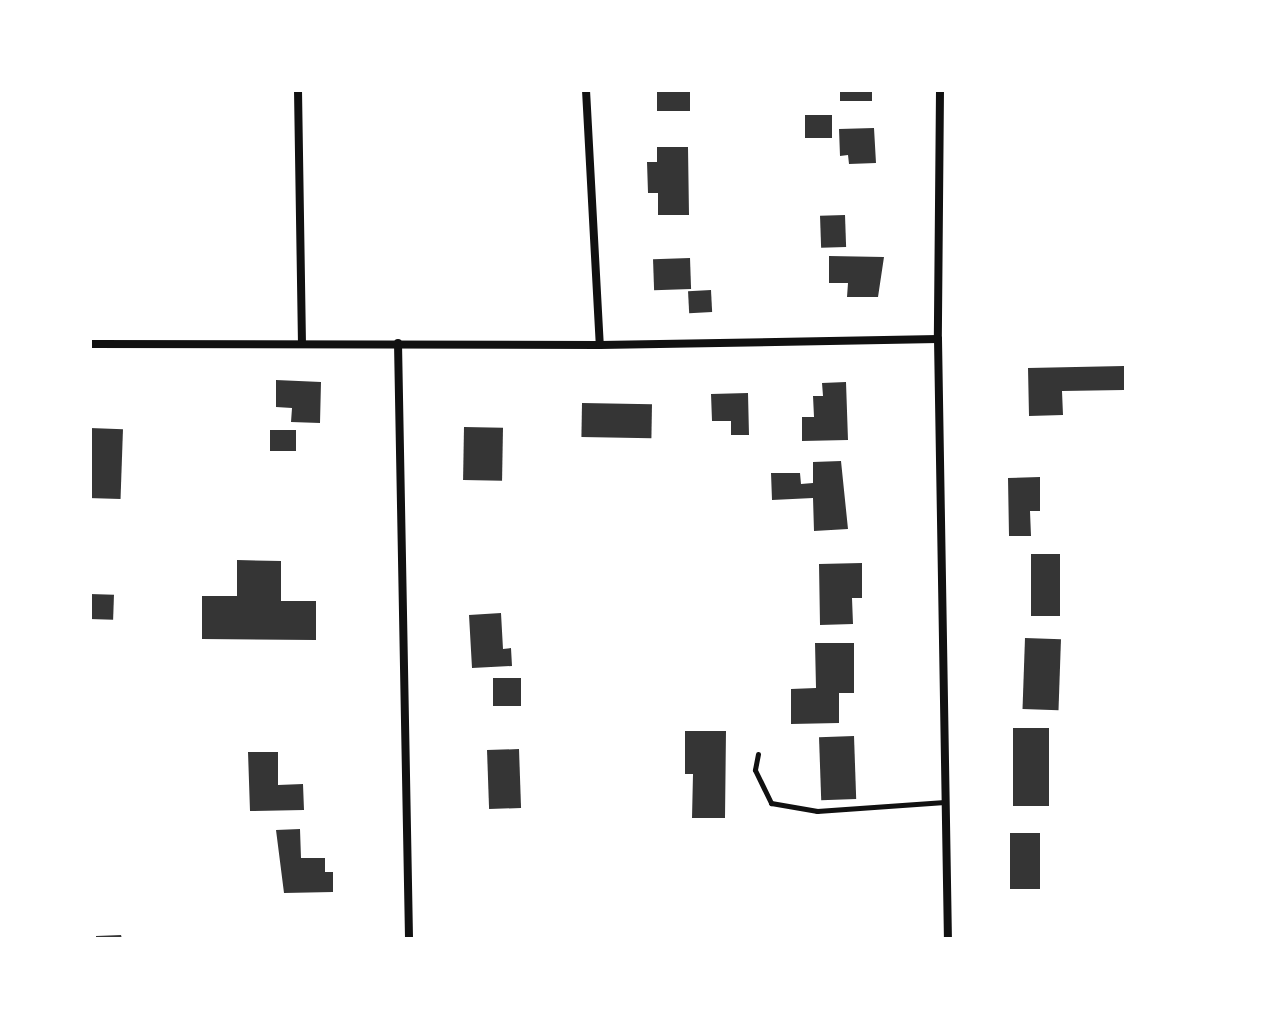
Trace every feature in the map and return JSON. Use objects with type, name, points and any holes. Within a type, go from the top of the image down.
[{"type":"street","points":[[298,90],[302,341]]},
{"type":"street","points":[[586,90],[600,345]]},
{"type":"street","points":[[940,90],[938,339],[948,939]]},
{"type":"street","points":[[90,344],[302,341],[600,345],[938,339]]},
{"type":"street","points":[[398,343],[409,939]]},
{"type":"lane","points":[[758,754],[755,770],[771,803],[817,811],[946,802]]},
{"type":"building","points":[[657,90],[690,90],[690,111],[657,111]]},
{"type":"building","points":[[840,90],[872,90],[872,101],[840,101]]},
{"type":"building","points":[[805,115],[832,115],[832,138],[805,138]]},
{"type":"building","points":[[874,128],[876,163],[849,164],[848,155],[840,156],[839,129]]},
{"type":"building","points":[[657,147],[688,147],[689,215],[658,215],[658,193],[648,193],[647,162],[657,162]]},
{"type":"building","points":[[845,215],[846,247],[821,248],[820,216]]},
{"type":"building","points":[[829,256],[884,257],[878,297],[847,297],[848,283],[829,283]]},
{"type":"building","points":[[690,258],[691,289],[654,290],[653,259]]},
{"type":"building","points":[[711,290],[712,312],[689,313],[688,291]]},
{"type":"building","points":[[1124,366],[1124,390],[1062,391],[1063,415],[1029,416],[1028,368]]},
{"type":"building","points":[[276,380],[321,382],[320,423],[291,422],[292,408],[276,407]]},
{"type":"building","points":[[846,382],[848,440],[802,441],[802,417],[814,417],[813,396],[823,396],[822,383]]},
{"type":"building","points":[[748,393],[749,435],[731,435],[731,421],[712,421],[711,394]]},
{"type":"building","points":[[582,403],[652,404],[651,438],[581,437]]},
{"type":"building","points":[[464,427],[503,428],[502,481],[463,480]]},
{"type":"building","points":[[90,428],[123,429],[121,499],[90,498]]},
{"type":"building","points":[[270,430],[296,430],[296,451],[270,451]]},
{"type":"building","points":[[841,461],[848,529],[814,531],[813,498],[772,500],[771,473],[800,473],[801,484],[813,483],[813,462]]},
{"type":"building","points":[[1040,477],[1040,511],[1030,511],[1031,536],[1009,536],[1008,478]]},
{"type":"building","points":[[1031,554],[1060,554],[1060,616],[1031,616]]},
{"type":"building","points":[[237,560],[281,561],[281,601],[316,601],[316,640],[202,639],[202,596],[237,596]]},
{"type":"building","points":[[862,563],[862,598],[852,598],[853,624],[820,625],[819,564]]},
{"type":"building","points":[[90,594],[114,595],[113,620],[90,619]]},
{"type":"building","points":[[501,613],[503,649],[511,648],[512,666],[472,668],[469,615]]},
{"type":"building","points":[[1025,638],[1061,639],[1059,710],[1023,709]]},
{"type":"building","points":[[815,643],[854,643],[854,693],[839,693],[839,723],[791,724],[791,689],[816,688]]},
{"type":"building","points":[[493,678],[521,678],[521,706],[493,706]]},
{"type":"building","points":[[1013,728],[1049,728],[1049,806],[1013,806]]},
{"type":"building","points":[[685,731],[726,731],[725,818],[692,818],[693,774],[685,774]]},
{"type":"building","points":[[854,736],[856,799],[821,800],[819,737]]},
{"type":"building","points":[[519,749],[521,808],[489,809],[487,750]]},
{"type":"building","points":[[248,752],[278,752],[278,785],[303,784],[304,810],[250,811]]},
{"type":"building","points":[[300,829],[301,858],[325,858],[325,872],[333,872],[333,892],[284,893],[276,830]]},
{"type":"building","points":[[1010,833],[1040,833],[1040,889],[1010,889]]},
{"type":"building","points":[[121,935],[122,939],[96,939],[96,936]]}]
